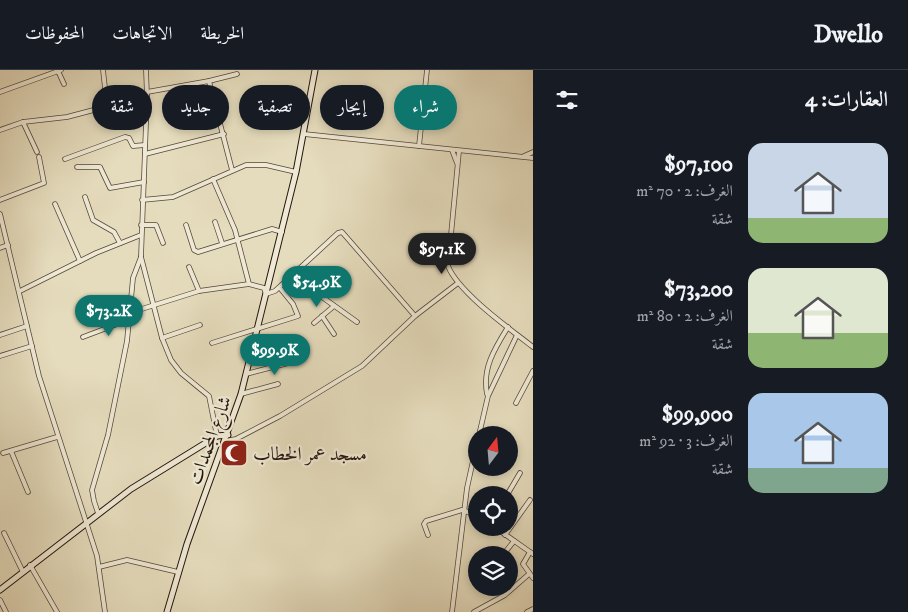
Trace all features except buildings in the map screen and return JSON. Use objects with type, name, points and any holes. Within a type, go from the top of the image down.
[{"type":"main road","name":"شارع المجمدات","points":[[168,612],[178,572],[241,394],[296,172],[316,70]]},
{"type":"main road","points":[[0,590],[98,513],[158,471],[217,436],[227,438]]},
{"type":"street","points":[[0,92],[58,70],[64,84]]},
{"type":"street","points":[[103,70],[105,85]]},
{"type":"street","points":[[146,70],[147,85]]},
{"type":"street","points":[[419,146],[427,70]]},
{"type":"street","points":[[152,93],[209,82],[237,74]]},
{"type":"street","points":[[0,130],[23,122],[66,117],[92,110]]},
{"type":"street","points":[[23,122],[37,152]]},
{"type":"street","points":[[145,130],[141,257],[162,338],[176,367],[209,396],[217,436]]},
{"type":"street","points":[[223,130],[232,170]]},
{"type":"street","points":[[145,154],[224,134]]},
{"type":"street","points":[[304,134],[533,158]]},
{"type":"street","points":[[65,159],[125,136],[129,138],[132,145],[144,145]]},
{"type":"street","points":[[452,150],[457,165]]},
{"type":"street","points":[[459,151],[447,258],[451,273],[458,283],[533,347]]},
{"type":"street","points":[[522,157],[533,152]]},
{"type":"street","points":[[0,200],[44,183],[39,157]]},
{"type":"street","points":[[142,200],[173,197],[232,170],[255,164],[296,172]]},
{"type":"street","points":[[77,167],[100,168],[110,188],[144,182]]},
{"type":"street","points":[[213,179],[237,238],[250,284]]},
{"type":"street","points":[[85,197],[93,220],[114,232],[120,243]]},
{"type":"street","points":[[55,204],[80,261]]},
{"type":"street","points":[[0,214],[32,346],[57,437],[99,567],[105,612]]},
{"type":"street","points":[[215,222],[222,243]]},
{"type":"street","points":[[141,225],[156,225],[163,243]]},
{"type":"street","points":[[186,225],[196,251],[272,228],[282,232]]},
{"type":"street","points":[[129,313],[199,291],[250,284],[264,288],[266,294],[280,288],[338,233],[342,232],[415,316]]},
{"type":"street","points":[[20,291],[80,261],[141,235]]},
{"type":"street","points":[[0,248],[8,246]]},
{"type":"street","points":[[98,513],[92,490],[108,435],[127,340],[133,278],[141,257]]},
{"type":"street","points":[[189,267],[199,291]]},
{"type":"street","points":[[294,274],[357,322]]},
{"type":"street","points":[[227,438],[236,439],[280,416],[362,366],[415,316],[458,283]]},
{"type":"street","points":[[212,343],[298,316],[293,304],[280,288]]},
{"type":"street","points":[[314,324],[334,306]]},
{"type":"street","points":[[322,316],[334,334]]},
{"type":"street","points":[[83,336],[128,320]]},
{"type":"street","points":[[162,338],[200,325]]},
{"type":"street","points":[[0,336],[27,326]]},
{"type":"street","points":[[488,396],[485,383],[487,368],[508,327]]},
{"type":"street","points":[[481,426],[488,396],[517,335]]},
{"type":"street","points":[[0,356],[32,346]]},
{"type":"street","points":[[246,374],[300,360]]},
{"type":"street","points":[[516,403],[533,371]]},
{"type":"street","points":[[241,394],[278,384]]},
{"type":"street","points":[[3,454],[57,437]]},
{"type":"street","points":[[11,451],[28,492]]},
{"type":"street","points":[[512,486],[520,473]]},
{"type":"street","points":[[452,612],[471,476]]},
{"type":"street","points":[[518,516],[530,500]]},
{"type":"street","points":[[428,535],[424,522],[450,512],[468,511]]},
{"type":"street","points":[[4,533],[23,572]]},
{"type":"street","points":[[508,536],[531,553],[523,564],[533,578]]},
{"type":"street","points":[[510,546],[514,541]]},
{"type":"street","points":[[99,567],[127,560],[178,572]]},
{"type":"street","points":[[30,565],[58,612]]},
{"type":"street","points":[[474,612],[505,595],[530,574]]},
{"type":"street","points":[[0,600],[6,612]]},
{"type":"place","name":"مسجد عمر الخطاب","points":[[234,453]]}]
